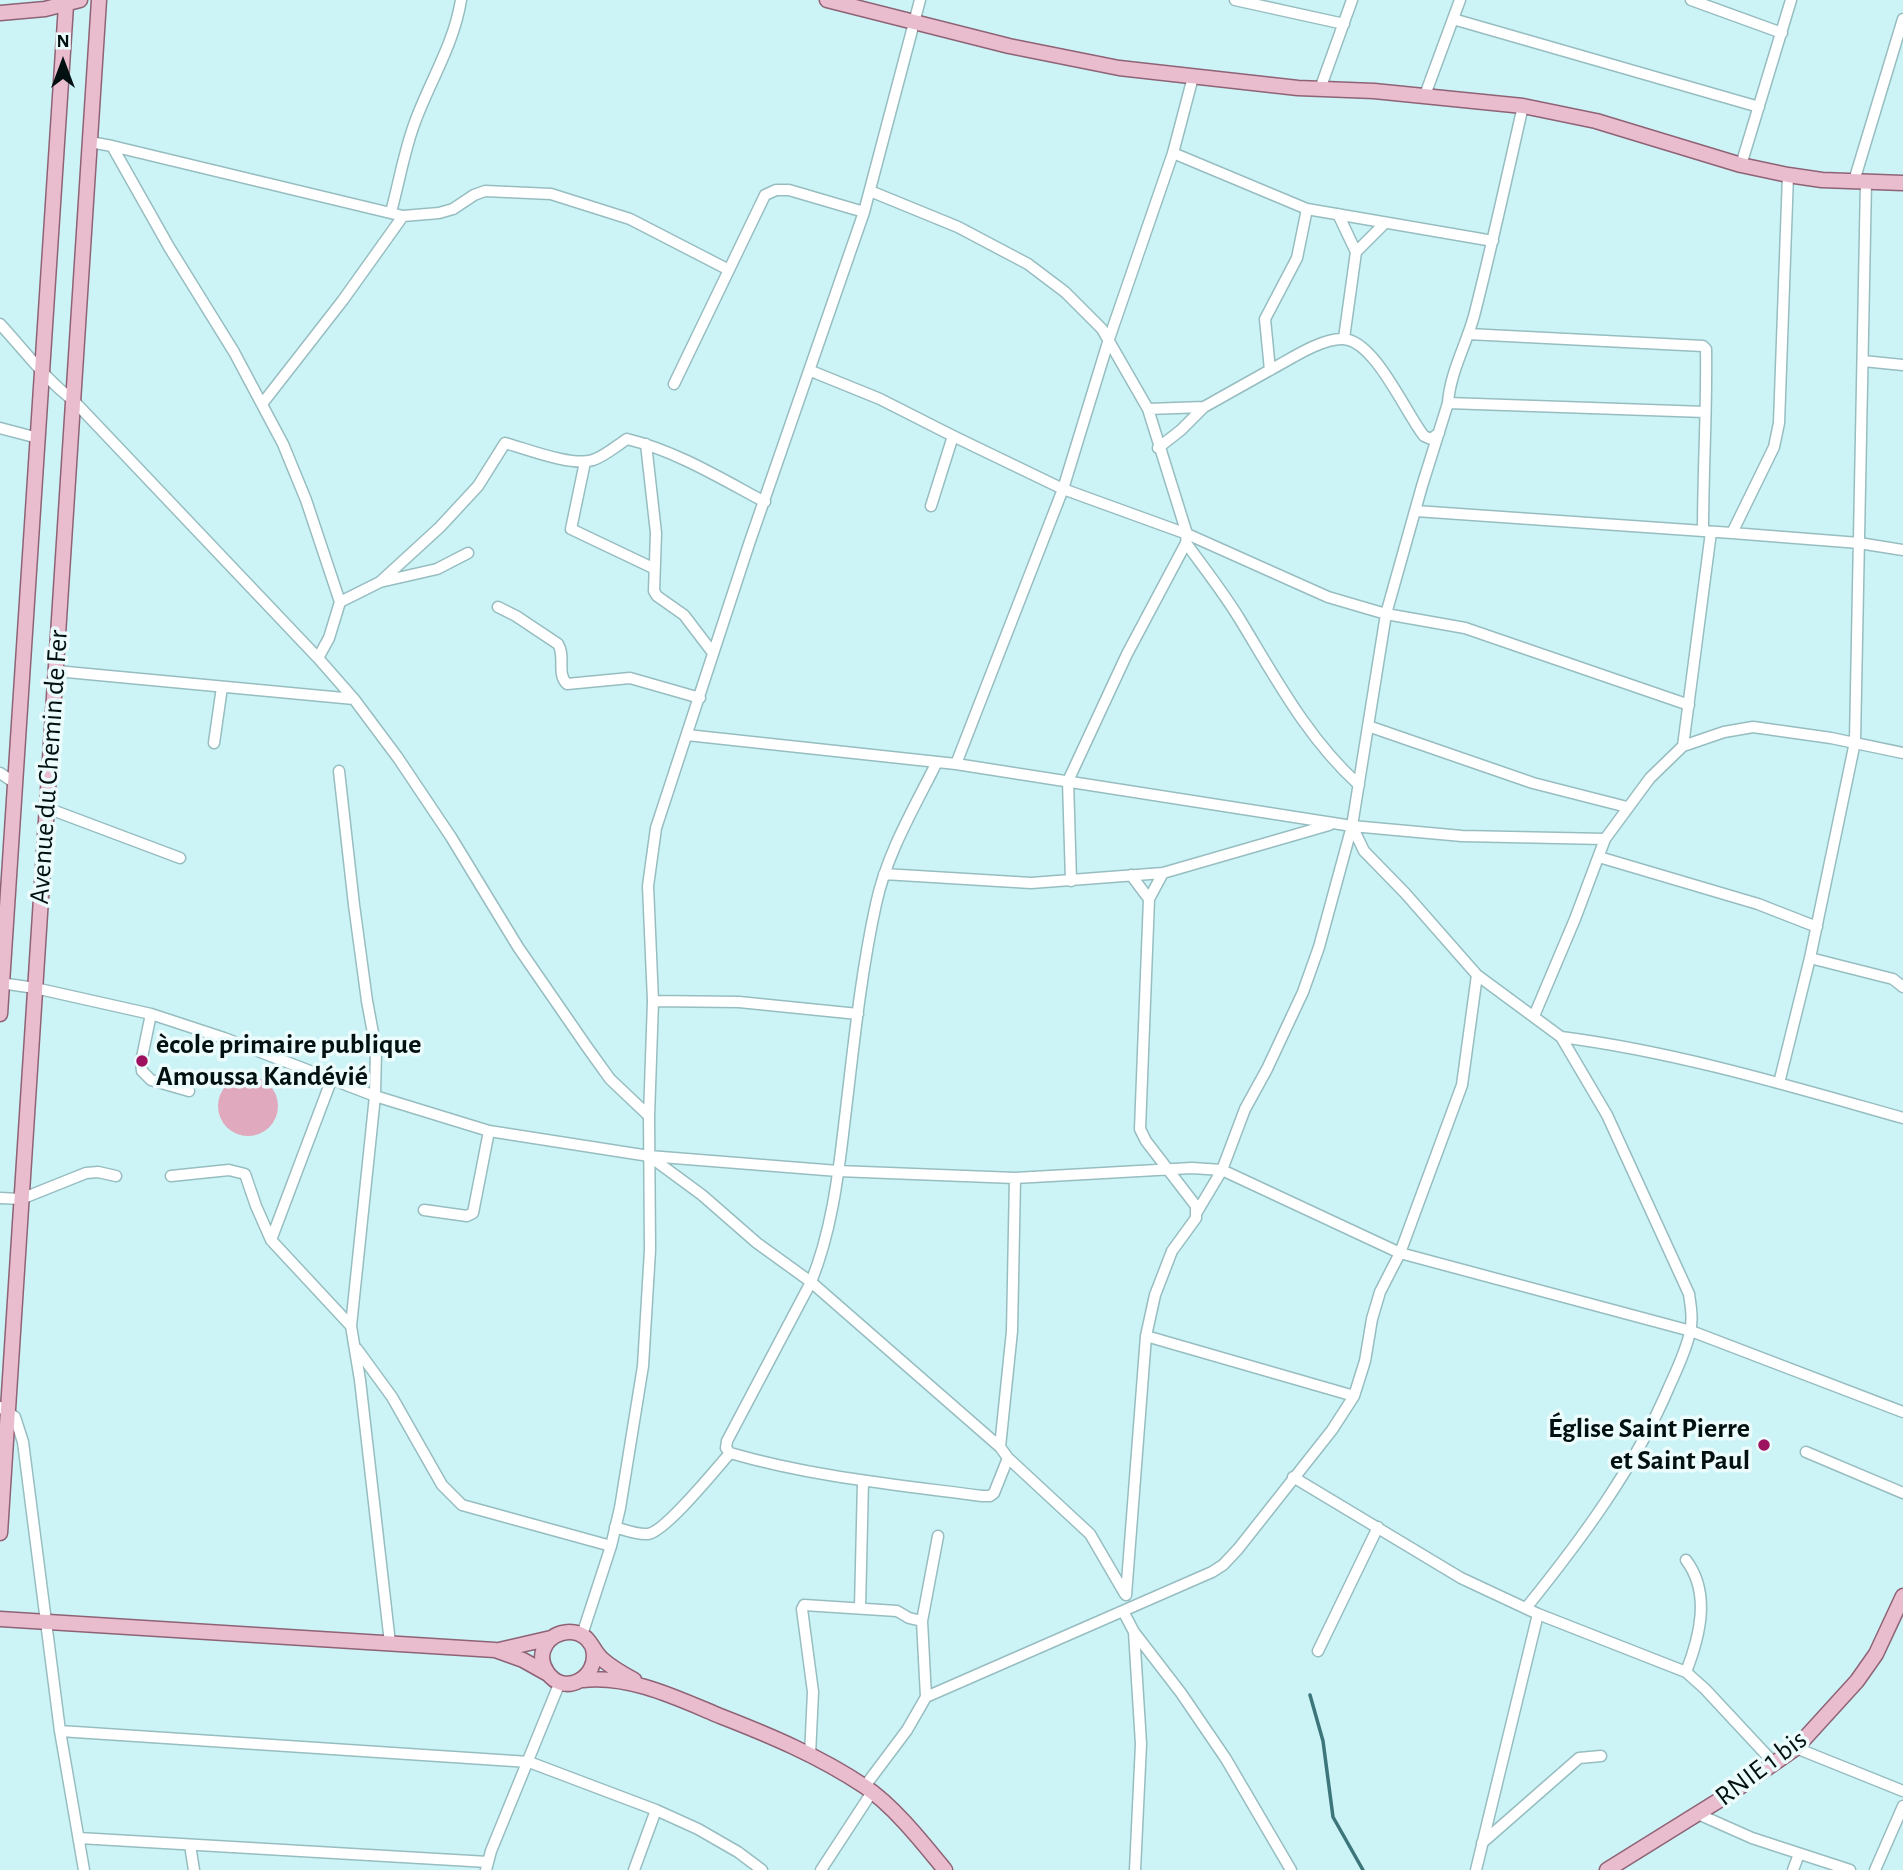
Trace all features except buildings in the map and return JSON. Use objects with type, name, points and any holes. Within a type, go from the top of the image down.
[{"type":"main road","name":"Avenue du Chemin de Fer","points":[[0,1533],[4,1409],[21,1199],[99,0]]},
{"type":"main road","points":[[827,0],[845,2],[913,23],[1119,68],[1192,77],[1320,89],[1425,95],[1523,106],[1596,121],[1788,176],[1903,183]]},
{"type":"main road","name":"Avenue du Chemin de Fer","points":[[0,1014],[42,370],[71,2]]},
{"type":"main road","points":[[0,13],[45,9],[71,2]]},
{"type":"main road","name":"RNIE 1 bis","points":[[1607,1870],[1698,1814],[1796,1748],[1857,1681],[1876,1654],[1903,1597]]},
{"type":"main road","points":[[0,1619],[495,1650],[523,1660],[554,1678],[573,1683],[611,1679],[644,1686],[763,1733],[810,1755],[868,1789],[945,1870]]},
{"type":"main road","points":[[495,1650],[567,1632],[582,1635],[606,1663],[644,1686]]},
{"type":"main road","points":[[551,1638],[542,1655],[543,1665],[554,1678]]},
{"type":"main road","points":[[583,1680],[594,1665],[593,1649]]},
{"type":"street","points":[[391,212],[414,124],[444,58],[461,0]]},
{"type":"street","points":[[582,1635],[611,1546],[624,1487],[643,1366],[650,1250],[649,1116],[653,1001],[648,913],[651,855],[662,802],[700,698],[864,212],[920,0]]},
{"type":"street","points":[[1235,0],[1344,24]]},
{"type":"street","points":[[1320,89],[1352,0]]},
{"type":"street","points":[[1425,95],[1460,0]]},
{"type":"street","points":[[1690,0],[1782,33]]},
{"type":"street","points":[[1741,164],[1791,0]]},
{"type":"street","points":[[1453,19],[1759,107]]},
{"type":"street","points":[[1779,1083],[1817,927],[1855,743],[1863,361],[1860,181],[1903,19]]},
{"type":"street","points":[[956,764],[1063,489],[1109,339],[1173,153],[1192,77]]},
{"type":"street","points":[[1197,1212],[1222,1170],[1241,1118],[1267,1069],[1311,972],[1352,826],[1386,614],[1448,403],[1449,389],[1468,334],[1493,241],[1523,106]]},
{"type":"street","points":[[90,142],[403,216],[453,209],[485,191],[551,194],[630,219],[729,270]]},
{"type":"street","points":[[112,146],[262,404],[283,444],[306,500],[340,602],[330,638],[318,658]]},
{"type":"street","points":[[1173,153],[1307,209],[1493,241]]},
{"type":"street","points":[[1732,533],[1774,447],[1779,424],[1788,176]]},
{"type":"street","points":[[674,384],[765,195],[776,190],[789,190],[864,212]]},
{"type":"street","points":[[870,191],[958,227],[1028,264],[1065,292],[1102,329],[1148,409],[1186,538],[1286,696],[1319,743],[1338,766],[1359,785]]},
{"type":"street","points":[[1270,370],[1265,319],[1297,258],[1307,209]]},
{"type":"street","points":[[1338,214],[1356,253],[1344,338]]},
{"type":"street","points":[[262,404],[343,300],[403,216]]},
{"type":"street","points":[[1356,253],[1385,223]]},
{"type":"street","points":[[0,324],[52,384],[73,400],[354,699],[451,837],[518,947],[587,1047],[610,1079],[649,1116]]},
{"type":"street","points":[[1468,334],[1699,344],[1706,349],[1704,411],[1707,435],[1707,531],[1683,746]]},
{"type":"street","points":[[1158,448],[1204,407],[1307,350],[1344,338],[1358,344],[1378,365],[1424,436],[1431,439],[1439,433]]},
{"type":"street","points":[[1863,361],[1903,365]]},
{"type":"street","points":[[811,371],[880,398],[1063,489],[1328,597],[1386,614],[1465,628],[1689,705]]},
{"type":"street","points":[[1448,403],[1704,411]]},
{"type":"street","points":[[1148,409],[1204,407]]},
{"type":"street","points":[[0,428],[38,438]]},
{"type":"street","points":[[931,506],[953,436]]},
{"type":"street","points":[[380,582],[466,502],[489,472],[505,443],[585,462],[597,459],[627,439],[695,464],[765,502]]},
{"type":"street","points":[[646,444],[656,533],[653,585],[657,596],[684,615],[713,653]]},
{"type":"street","points":[[585,462],[571,529],[653,568]]},
{"type":"street","points":[[1416,511],[1859,543],[1903,550]]},
{"type":"street","points":[[1071,880],[1068,781],[1127,654],[1186,538]]},
{"type":"street","points":[[340,602],[380,582],[437,569],[468,553]]},
{"type":"street","points":[[498,607],[558,645],[562,650],[561,675],[567,684],[630,678],[700,698]]},
{"type":"street","points":[[55,671],[354,699]]},
{"type":"street","points":[[214,743],[222,687]]},
{"type":"street","points":[[1368,726],[1533,783],[1627,807]]},
{"type":"street","points":[[1534,1016],[1605,839],[1650,778],[1683,746],[1724,732],[1753,727],[1903,753]]},
{"type":"street","points":[[687,735],[956,764],[1332,824],[1462,836],[1605,839]]},
{"type":"street","points":[[937,762],[895,844],[876,903],[858,1014],[838,1171],[821,1259],[726,1441],[726,1448],[730,1453],[773,1465],[863,1481],[990,1496],[994,1493],[1008,1458]]},
{"type":"street","points":[[339,771],[354,905],[376,1049],[375,1096],[351,1326],[356,1346],[390,1643]]},
{"type":"street","points":[[0,773],[15,783]]},
{"type":"street","points":[[47,808],[180,858]]},
{"type":"street","points":[[884,874],[1020,882],[1163,873],[1332,824]]},
{"type":"street","points":[[1352,826],[1364,851],[1477,975],[1561,1037],[1607,1115],[1689,1294],[1691,1331],[1657,1415],[1575,1549],[1527,1608]]},
{"type":"street","points":[[1599,857],[1758,904],[1817,927]]},
{"type":"street","points":[[1135,1870],[1140,1744],[1134,1632],[1126,1595],[1146,1336],[1155,1295],[1172,1251],[1196,1218],[1197,1212],[1196,1206],[1146,1141],[1140,1129],[1149,900],[1163,873]]},
{"type":"street","points":[[1131,875],[1149,900]]},
{"type":"street","points":[[1810,958],[1893,979],[1903,987]]},
{"type":"street","points":[[926,1697],[1223,1565],[1332,1430],[1354,1396],[1365,1361],[1380,1292],[1400,1253],[1462,1085],[1477,975]]},
{"type":"street","points":[[1,983],[151,1014],[224,1038],[331,1081],[489,1131],[649,1156],[838,1171],[1015,1178],[1192,1168],[1222,1170],[1400,1253],[1691,1331],[1903,1412]]},
{"type":"street","points":[[653,1001],[739,1002],[858,1014]]},
{"type":"street","points":[[151,1014],[141,1062],[142,1071],[151,1080],[189,1091]]},
{"type":"street","points":[[1561,1037],[1652,1052],[1779,1083],[1903,1118]]},
{"type":"street","points":[[271,1240],[331,1081]]},
{"type":"street","points":[[424,1210],[467,1216],[473,1213],[489,1131]]},
{"type":"street","points":[[649,1156],[702,1195],[757,1243],[811,1282],[1000,1447],[1008,1458],[1090,1534],[1126,1595]]},
{"type":"street","points":[[171,1175],[229,1170],[245,1174],[271,1240],[351,1326]]},
{"type":"street","points":[[0,1198],[21,1199],[86,1173],[116,1175]]},
{"type":"street","points":[[1000,1447],[1012,1331],[1015,1178]]},
{"type":"street","points":[[1146,1336],[1354,1396]]},
{"type":"street","points":[[356,1346],[391,1397],[442,1485],[462,1505],[611,1546]]},
{"type":"street","points":[[4,1409],[15,1417],[23,1442],[60,1731],[84,1870]]},
{"type":"street","points":[[1806,1452],[1903,1493]]},
{"type":"street","points":[[615,1527],[644,1535],[658,1530],[674,1516],[730,1453]]},
{"type":"street","points":[[1293,1477],[1461,1578],[1538,1614],[1686,1672],[1774,1763]]},
{"type":"street","points":[[860,1608],[863,1481]]},
{"type":"street","points":[[1318,1651],[1378,1527]]},
{"type":"street","points":[[821,1870],[926,1697],[922,1621],[939,1536]]},
{"type":"street","points":[[1686,1560],[1695,1572],[1701,1618],[1686,1672]]},
{"type":"street","points":[[810,1755],[813,1692],[802,1609],[804,1605],[897,1611],[922,1621]]},
{"type":"street","points":[[1476,1870],[1538,1614]]},
{"type":"street","points":[[1134,1632],[1181,1693],[1226,1759],[1291,1870]]},
{"type":"street","points":[[79,1838],[487,1866],[529,1762],[554,1678]]},
{"type":"street","points":[[60,1731],[529,1762],[698,1829],[738,1852],[762,1870]]},
{"type":"street","points":[[1796,1748],[1903,1791]]},
{"type":"street","points":[[1482,1843],[1579,1758],[1601,1756]]},
{"type":"street","points":[[1875,1870],[1903,1806]]},
{"type":"street","points":[[634,1870],[656,1811]]},
{"type":"street","points":[[1698,1814],[1721,1826],[1850,1870]]},
{"type":"street","points":[[190,1844],[194,1870]]},
{"type":"street","points":[[1793,1870],[1800,1854]]},
{"type":"shaded area","points":[[248,1076],[265,1081],[273,1089],[278,1106],[273,1123],[265,1131],[248,1136],[231,1131],[223,1123],[218,1106],[223,1089],[231,1081]]},
{"type":"waterway","points":[[1310,1695],[1323,1741],[1333,1817],[1363,1870]]},
{"type":"place","name":"ècole primaire publique Amoussa Kandévié","points":[[142,1061]]},
{"type":"place","name":"Église Saint Pierre et Saint Paul","points":[[1764,1445]]}]
